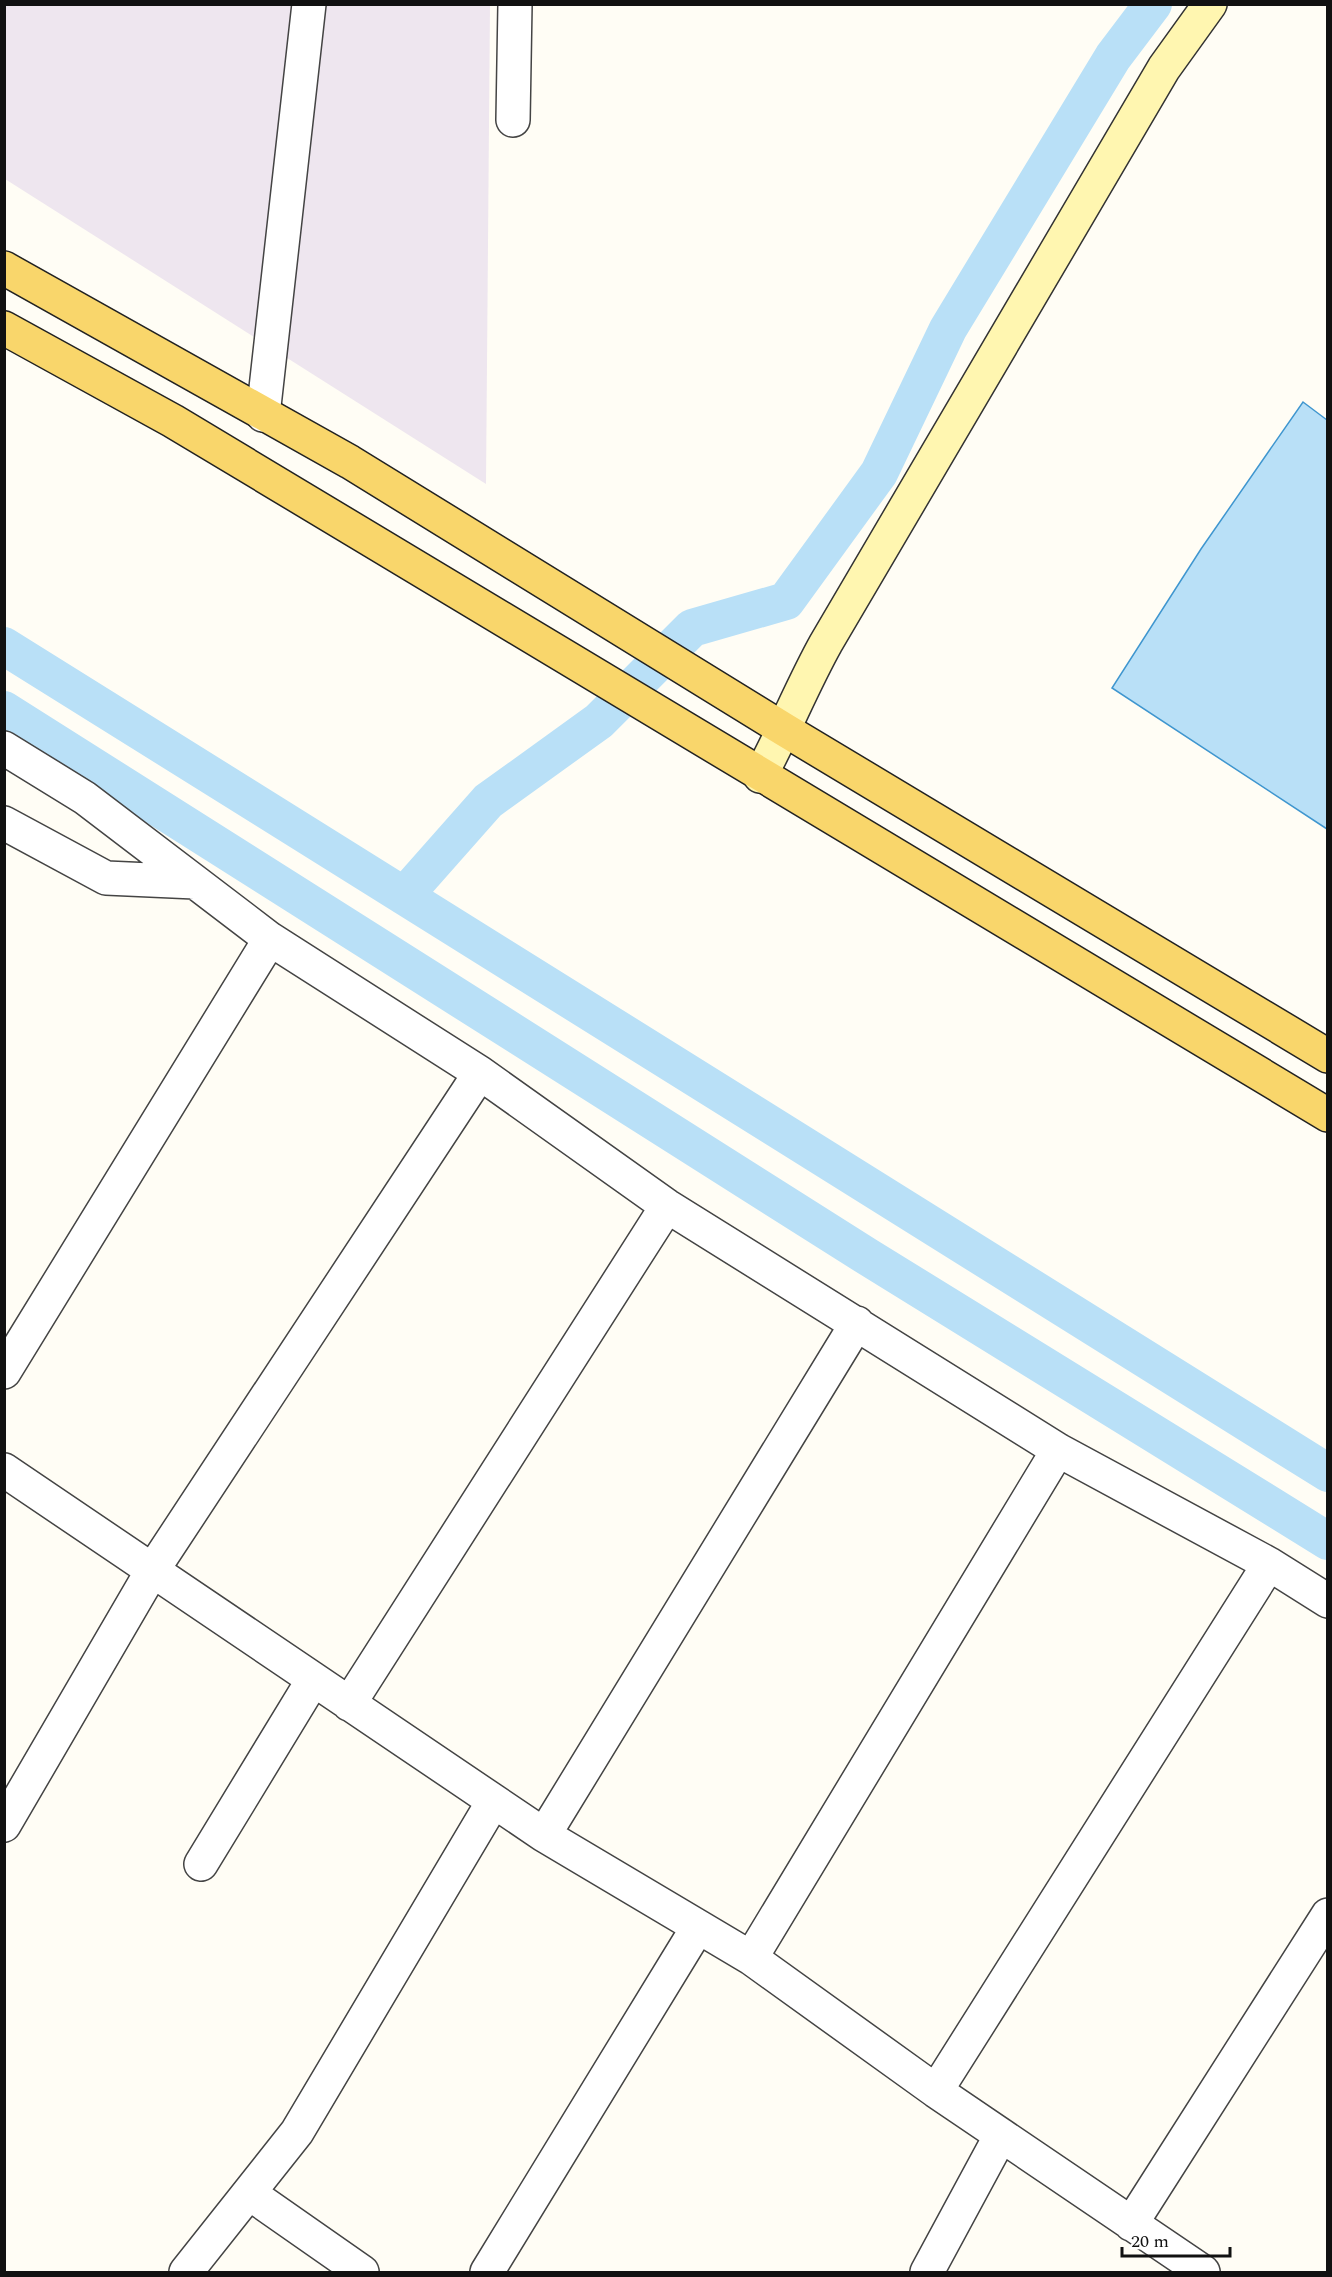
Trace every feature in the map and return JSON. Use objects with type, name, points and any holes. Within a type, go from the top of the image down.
[{"type":"main road","points":[[760,776],[785,730],[800,690],[832,632],[1164,68],[1210,4]]},
{"type":"main road","points":[[4,268],[350,462],[785,730],[1328,1056]]},
{"type":"main road","points":[[4,328],[173,421],[760,776],[1328,1115]]},
{"type":"street","points":[[263,415],[309,4]]},
{"type":"street","points":[[513,120],[514,4]]},
{"type":"street","points":[[4,748],[85,798],[270,939],[480,1073],[667,1206],[1058,1450],[1269,1564],[1328,1601]]},
{"type":"street","points":[[4,823],[106,878],[195,882]]},
{"type":"street","points":[[4,1372],[270,939]]},
{"type":"street","points":[[4,1825],[152,1571],[480,1073]]},
{"type":"street","points":[[349,1704],[667,1206]]},
{"type":"street","points":[[544,1835],[857,1323]]},
{"type":"street","points":[[751,1958],[1058,1450]]},
{"type":"street","points":[[4,1470],[493,1802],[544,1835],[751,1958],[936,2091],[1203,2272]]},
{"type":"street","points":[[936,2091],[1269,1564]]},
{"type":"street","points":[[201,1864],[313,1680]]},
{"type":"street","points":[[186,2272],[297,2132],[493,1802]]},
{"type":"street","points":[[1131,2224],[1328,1915]]},
{"type":"street","points":[[487,2272],[698,1927]]},
{"type":"street","points":[[927,2272],[1001,2135]]},
{"type":"street","points":[[249,2193],[362,2272]]},
{"type":"shaded area","points":[[4,5],[490,5],[486,484],[5,179]]},
{"type":"water","points":[[1303,402],[1327,420],[1327,829],[1112,688],[1201,549]]},
{"type":"waterway","points":[[404,896],[488,801],[599,721],[692,628],[786,601],[879,473],[948,329],[1113,57],[1153,4]]},
{"type":"waterway","points":[[4,646],[1328,1473]]},
{"type":"waterway","points":[[4,710],[868,1257],[1328,1541]]}]
